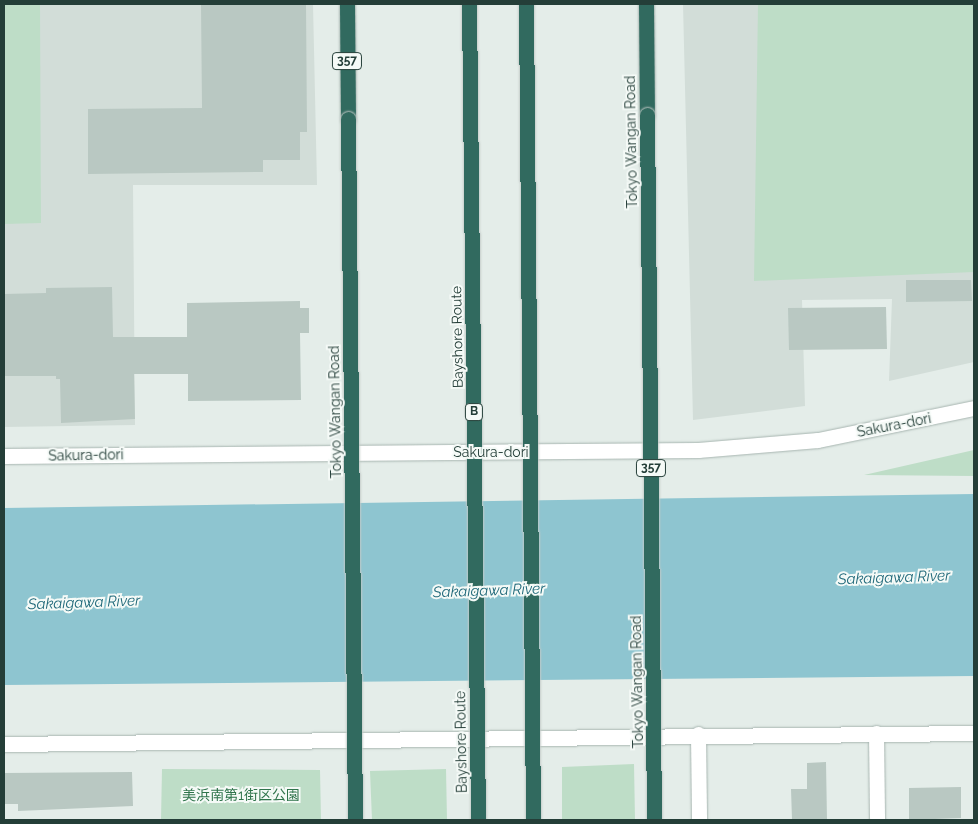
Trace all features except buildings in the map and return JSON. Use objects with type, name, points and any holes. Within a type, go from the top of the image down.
[{"type":"highway","name":"Tokyo Wangan Road","points":[[347,4],[356,820]]},
{"type":"highway","name":"Bayshore Route","points":[[469,4],[478,820]]},
{"type":"highway","points":[[526,4],[533,820]]},
{"type":"highway","name":"Tokyo Wangan Road","points":[[646,4],[654,820]]},
{"type":"street","name":"Sakura-dori","points":[[4,456],[698,450],[818,440],[974,408]]},
{"type":"street","points":[[876,733],[877,820]]},
{"type":"street","points":[[4,744],[698,734],[974,733]]},
{"type":"street","points":[[698,734],[699,820]]},
{"type":"shaded area","points":[[4,4],[313,4],[317,185],[133,185],[135,425],[4,427]]},
{"type":"shaded area","points":[[683,4],[974,4],[974,362],[889,381],[892,299],[802,300],[805,406],[693,420]]},
{"type":"green space","points":[[4,4],[40,4],[41,223],[4,224]]},
{"type":"green space","points":[[758,4],[974,4],[974,272],[754,281]]},
{"type":"green space","points":[[974,450],[974,476],[864,475]]},
{"type":"green space","points":[[634,764],[635,820],[562,820],[562,767]]},
{"type":"green space","name":"美浜南第1街区公園","points":[[162,769],[320,770],[321,820],[161,820]]},
{"type":"green space","points":[[446,769],[447,820],[372,820],[370,771]]},
{"type":"water","name":"Sakaigawa River","points":[[974,494],[974,676],[4,685],[4,508]]}]
